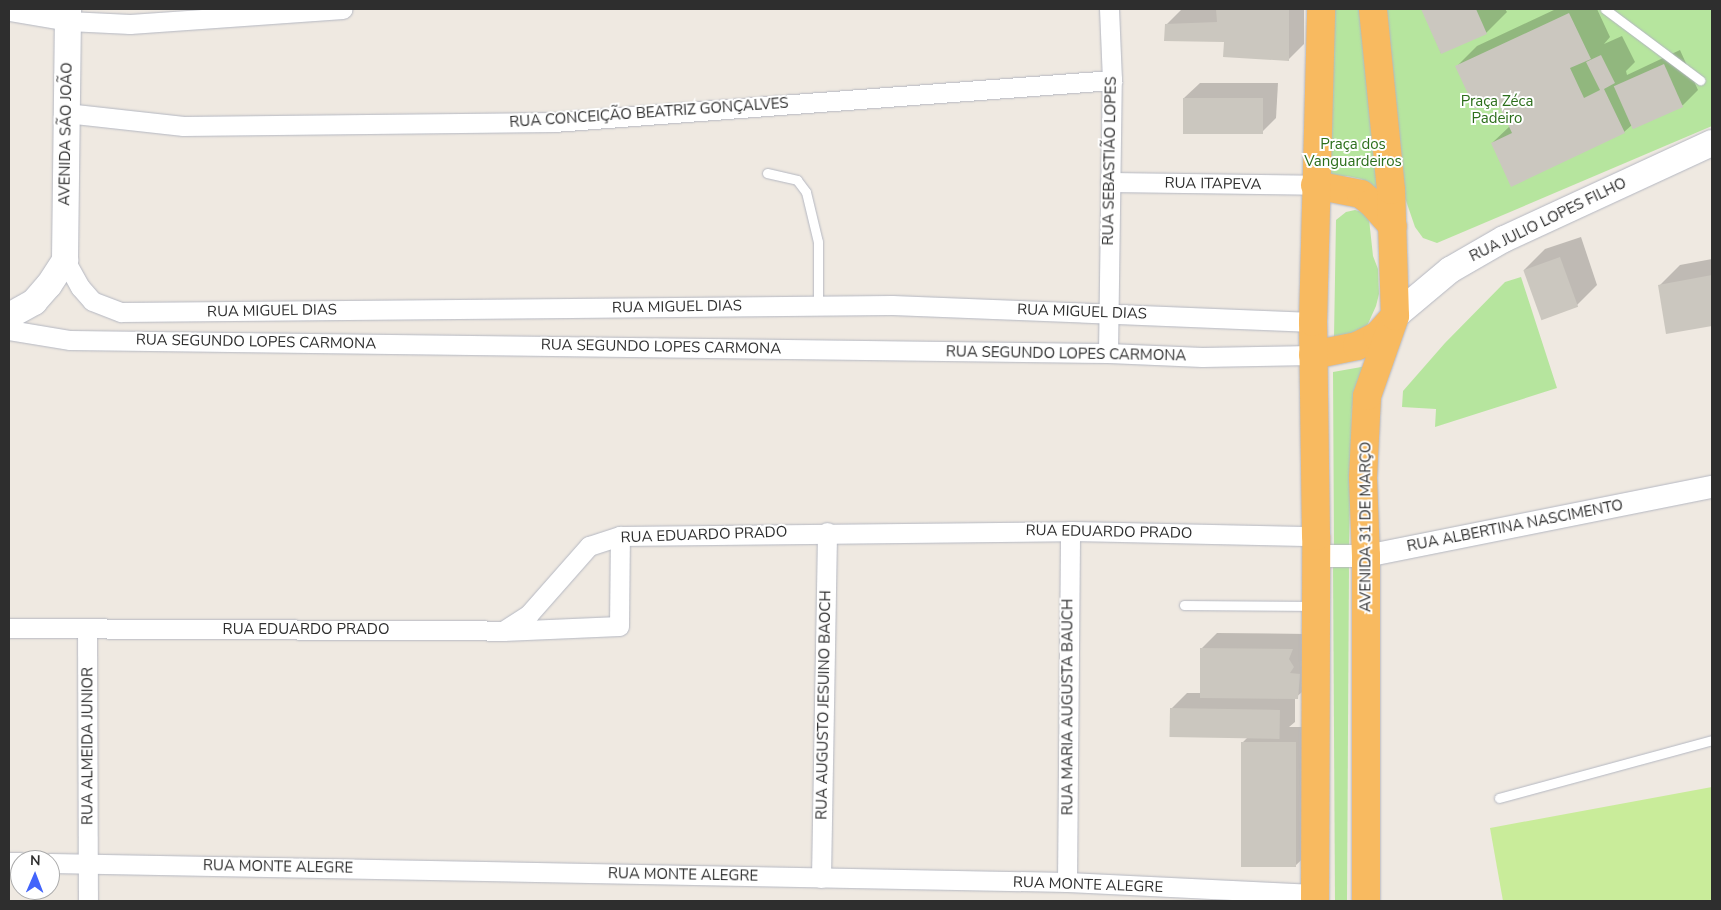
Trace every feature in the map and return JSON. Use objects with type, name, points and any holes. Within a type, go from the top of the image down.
[{"type":"highway","points":[[1316,898],[1316,546],[1313,322],[1315,185],[1321,9]]},
{"type":"highway","name":"AVENIDA 31 DE MARÇO","points":[[1366,901],[1366,556],[1363,478],[1367,396],[1396,316],[1390,175],[1373,9]]},
{"type":"highway","points":[[1315,185],[1361,194],[1372,203],[1392,226]]},
{"type":"highway","points":[[1313,355],[1364,343],[1377,336],[1396,316]]},
{"type":"main road","name":"AVENIDA SÃO JOÃO","points":[[65,260],[68,15]]},
{"type":"main road","name":"RUA JULIO LOPES FILHO","points":[[1396,316],[1450,270],[1504,239],[1712,143]]},
{"type":"main road","points":[[9,316],[34,302],[49,285],[65,260]]},
{"type":"street","points":[[9,11],[68,15],[130,24],[342,9]]},
{"type":"street","name":"RUA SEBASTIÃO LOPES","points":[[1108,353],[1107,312],[1112,80],[1109,9]]},
{"type":"street","name":"RUA CONCEIÇÃO BEATRIZ GONÇALVES","points":[[66,113],[183,126],[554,122],[1112,80]]},
{"type":"street","name":"RUA ITAPEVA","points":[[1110,182],[1315,185]]},
{"type":"street","name":"RUA MIGUEL DIAS","points":[[65,260],[80,287],[92,301],[121,312],[892,305],[1107,312],[1313,322]]},
{"type":"street","points":[[114,310],[114,341]]},
{"type":"street","name":"RUA SEGUNDO LOPES CARMONA","points":[[9,330],[70,340],[114,341],[1108,353],[1202,357],[1313,355]]},
{"type":"street","name":"RUA ALBERTINA NASCIMENTO","points":[[1316,546],[1366,556],[1712,487]]},
{"type":"street","name":"RUA EDUARDO PRADO","points":[[9,628],[503,631],[529,614],[588,546],[620,536],[827,532],[1070,531],[1316,546]]},
{"type":"street","name":"RUA MARIA AUGUSTA BAUCH","points":[[1067,882],[1070,531]]},
{"type":"street","name":"RUA AUGUSTO JESUINO BAOCH","points":[[821,878],[827,532]]},
{"type":"street","points":[[503,631],[619,626],[620,536]]},
{"type":"street","name":"RUA ALMEIDA JUNIOR","points":[[87,628],[88,901]]},
{"type":"street","name":"RUA MONTE ALEGRE","points":[[60,863],[1067,882],[1111,893],[1316,898]]},
{"type":"lane","points":[[1605,9],[1700,80]]},
{"type":"lane","points":[[767,173],[797,180],[806,192],[818,242],[818,306]]},
{"type":"lane","points":[[1184,605],[1316,606]]},
{"type":"lane","points":[[1499,798],[1712,740]]},
{"type":"green space","name":"Praça dos Vanguardeiros","points":[[1332,9],[1361,9],[1381,192],[1361,179],[1347,176],[1329,177]]},
{"type":"green space","name":"Praça Zéca Padeiro","points":[[1385,9],[1712,9],[1712,126],[1437,243],[1423,238],[1415,227],[1404,195]]},
{"type":"green space","points":[[1355,210],[1362,212],[1369,219],[1373,256],[1378,269],[1379,294],[1367,326],[1349,336],[1334,337],[1336,220],[1346,212]]},
{"type":"green space","points":[[1521,277],[1557,388],[1435,427],[1436,409],[1402,407],[1403,391],[1445,343],[1505,282]]},
{"type":"green space","points":[[1367,366],[1352,407],[1349,548],[1334,548],[1333,372]]},
{"type":"green space","points":[[1333,561],[1349,563],[1347,901],[1335,901]]},
{"type":"green space","points":[[1712,787],[1712,901],[1503,901],[1490,828]]},
{"type":"building","points":[[1216,9],[1289,9],[1289,61],[1223,57],[1224,42],[1164,41],[1165,24],[1217,22]]},
{"type":"building","points":[[1421,9],[1476,9],[1487,34],[1441,54]]},
{"type":"building","points":[[1569,13],[1591,59],[1570,68],[1584,98],[1600,90],[1586,62],[1601,55],[1615,83],[1604,89],[1625,133],[1511,187],[1491,143],[1512,133],[1496,99],[1475,109],[1455,66]]},
{"type":"building","points":[[1664,64],[1683,107],[1633,129],[1614,86]]},
{"type":"building","points":[[1183,98],[1263,98],[1263,134],[1183,134]]},
{"type":"building","points":[[1560,257],[1578,307],[1541,320],[1523,270]]},
{"type":"building","points":[[1712,275],[1712,326],[1666,334],[1658,285]]},
{"type":"building","points":[[1200,648],[1293,649],[1289,659],[1294,667],[1290,673],[1300,674],[1298,699],[1200,698]]},
{"type":"building","points":[[1170,708],[1280,710],[1279,739],[1169,737]]},
{"type":"building","points":[[1241,742],[1296,742],[1296,867],[1241,867]]}]
